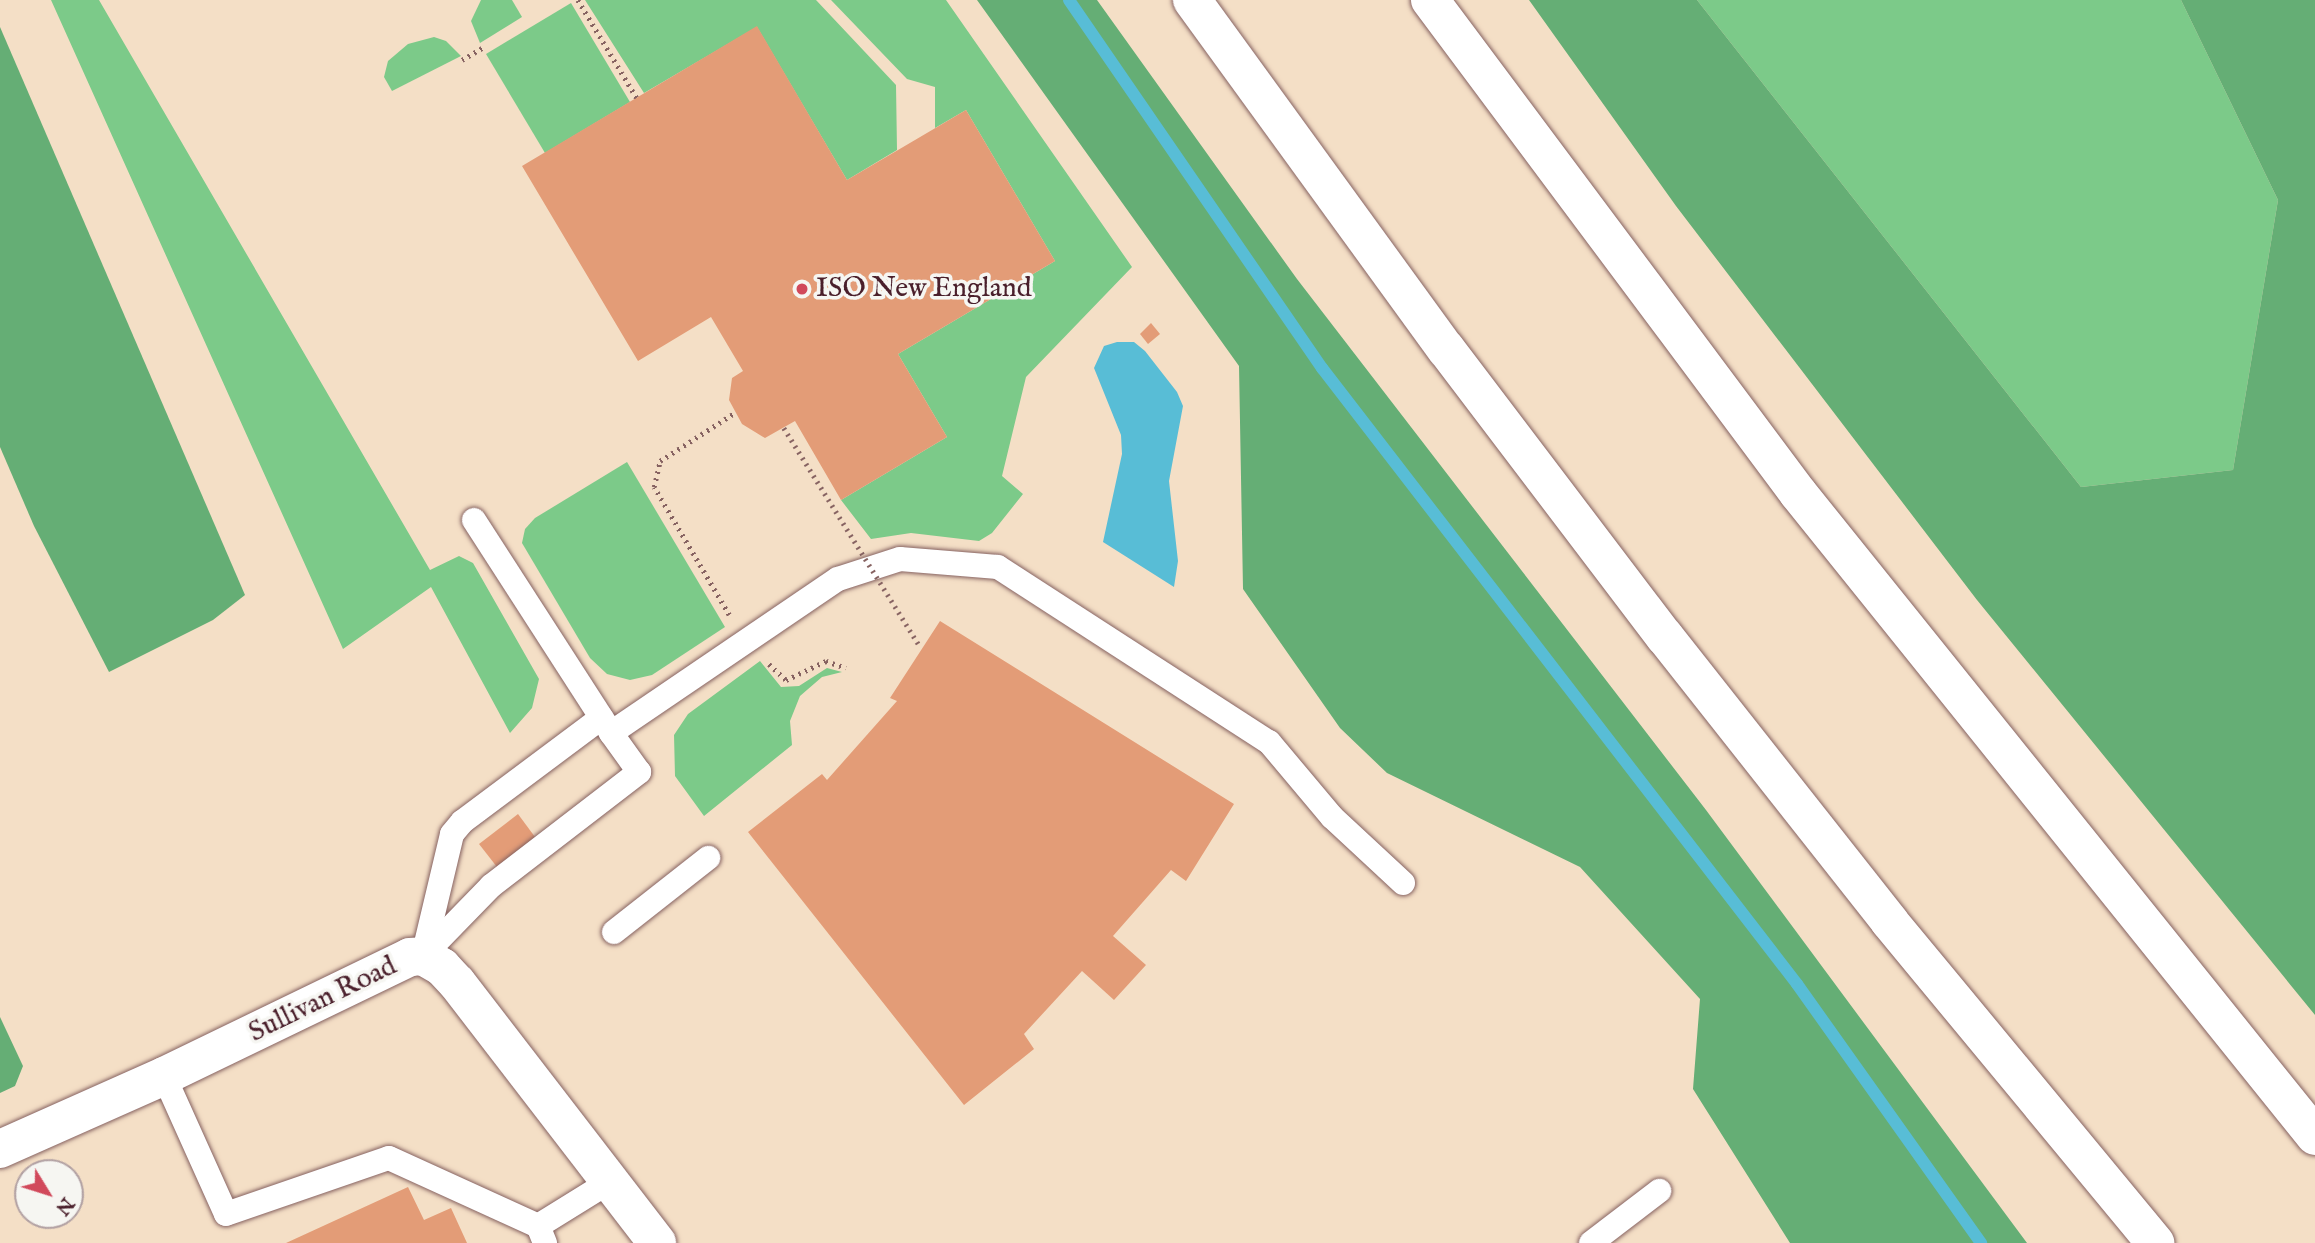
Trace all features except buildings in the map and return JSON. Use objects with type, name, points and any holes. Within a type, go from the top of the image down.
[{"type":"main road","points":[[1192,0],[1446,349],[1665,637],[1889,921],[2155,1243]]},
{"type":"main road","points":[[1430,0],[1823,526],[2315,1136]]},
{"type":"main road","name":"Sullivan Road","points":[[0,1149],[164,1076],[410,957],[423,957],[442,967],[457,983],[657,1243]]},
{"type":"lane","points":[[423,957],[491,886],[639,772],[606,726],[474,520]]},
{"type":"lane","points":[[423,957],[452,834],[462,822],[606,726],[838,579],[900,559],[998,567],[1269,742],[1332,817],[1403,883]]},
{"type":"lane","points":[[614,932],[708,858]]},
{"type":"lane","points":[[164,1076],[226,1214],[389,1158],[541,1234],[609,1182]]},
{"type":"lane","points":[[1591,1243],[1659,1191]]},
{"type":"path","points":[[578,0],[637,98]]},
{"type":"path","points":[[462,60],[484,47]]},
{"type":"path","points":[[733,622],[653,487],[660,461],[736,412]]},
{"type":"path","points":[[784,428],[921,648]]},
{"type":"path","points":[[764,657],[786,680],[827,661],[846,668]]},
{"type":"green space","points":[[51,0],[99,0],[430,570],[459,556],[473,563],[539,679],[532,708],[510,733],[431,587],[343,649]]},
{"type":"green space","points":[[481,0],[512,0],[522,17],[480,43],[471,21]]},
{"type":"green space","points":[[585,0],[816,0],[896,85],[897,150],[847,180],[757,27],[644,93]]},
{"type":"green space","points":[[831,0],[946,0],[1132,267],[1026,377],[1002,476],[1023,494],[992,533],[979,541],[911,533],[871,539],[841,500],[947,437],[898,354],[1055,261],[966,110],[935,128],[935,87],[907,79]]},
{"type":"green space","points":[[977,0],[1097,0],[1297,279],[1706,810],[2027,1243],[1790,1243],[1693,1089],[1700,999],[1580,867],[1387,773],[1340,728],[1243,589],[1239,366]]},
{"type":"green space","points":[[1529,0],[1697,0],[2081,487],[2233,470],[2278,200],[2181,0],[2315,0],[2315,1015],[1977,600],[1676,206]]},
{"type":"green space","points":[[1697,0],[2181,0],[2278,200],[2233,470],[2081,487]]},
{"type":"green space","points":[[571,3],[630,102],[545,153],[486,54]]},
{"type":"green space","points":[[0,27],[245,595],[213,620],[109,672],[34,526],[0,447]]},
{"type":"green space","points":[[434,37],[446,41],[461,56],[392,91],[384,77],[388,61],[408,44]]},
{"type":"green space","points":[[627,462],[725,627],[652,675],[630,680],[607,674],[590,658],[522,543],[525,529],[535,518]]},
{"type":"green space","points":[[760,661],[781,687],[799,686],[827,668],[842,672],[822,677],[800,696],[790,721],[792,745],[704,816],[675,776],[674,735],[688,714]]},
{"type":"green space","points":[[0,1017],[23,1066],[15,1086],[0,1093]]},
{"type":"water","points":[[1117,342],[1134,342],[1145,351],[1177,392],[1183,406],[1169,481],[1178,561],[1174,587],[1103,542],[1122,454],[1121,435],[1094,368],[1104,346]]},
{"type":"waterway","points":[[1069,0],[1322,368],[1797,984],[1981,1243]]},
{"type":"place","name":"ISO New England","points":[[802,289]]}]
